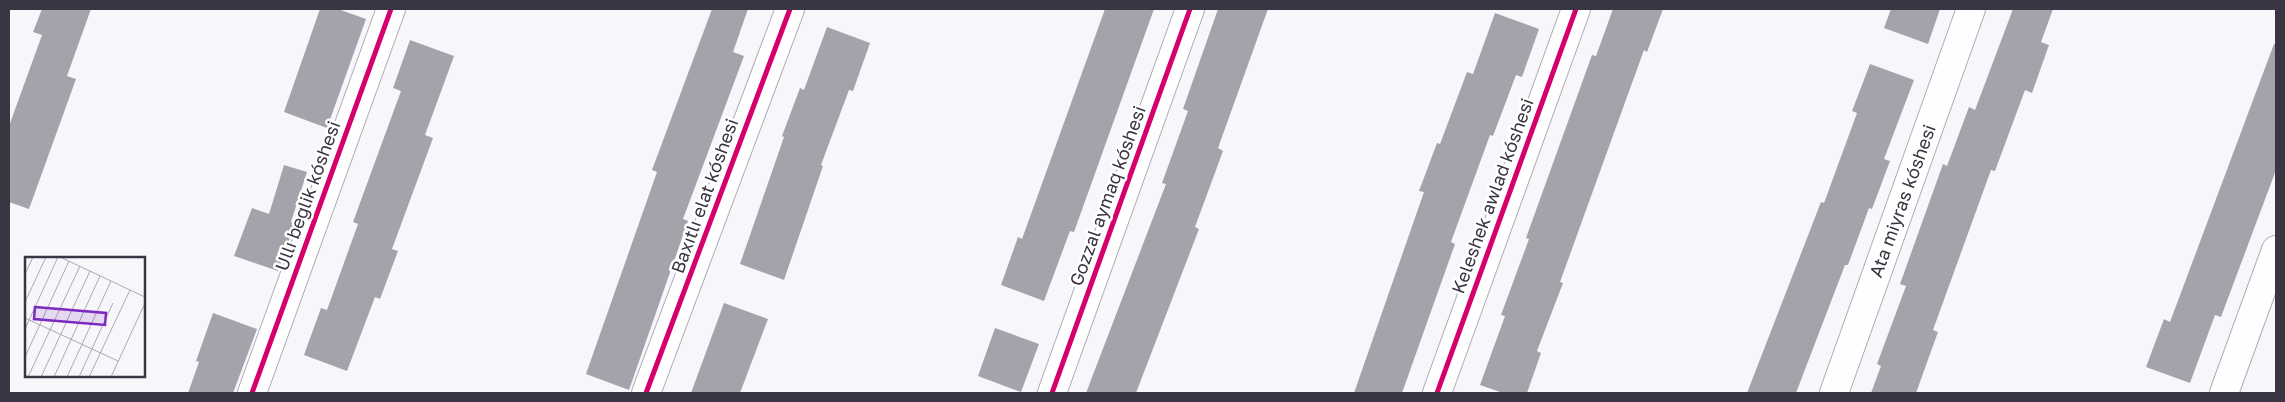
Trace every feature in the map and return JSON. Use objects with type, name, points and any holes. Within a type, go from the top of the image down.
[{"type":"street","name":"Ullı beglik kóshesi","points":[[252,393],[392,9]]},
{"type":"street","name":"Baxıtlı elat kóshesi","points":[[646,393],[790,9]]},
{"type":"street","name":"Gozzal aymaq kóshesi","points":[[1052,393],[1190,9]]},
{"type":"street","name":"Keleshek awlad kóshesi","points":[[1437,393],[1576,9]]},
{"type":"street","name":"Ata miyras kóshesi","points":[[1834,393],[1971,9]]},
{"type":"street","points":[[2224,393],[2276,250]]},
{"type":"building","points":[[42,9],[91,9],[67,76],[76,79],[29,209],[9,202],[9,126],[42,35],[33,32]]},
{"type":"building","points":[[320,9],[338,9],[366,19],[327,128],[284,112]]},
{"type":"building","points":[[712,9],[748,9],[733,52],[744,56],[683,219],[688,221],[629,390],[586,374],[657,172],[652,170]]},
{"type":"building","points":[[1105,9],[1154,9],[1074,232],[1070,231],[1044,301],[1001,285],[1018,237],[1022,239]]},
{"type":"building","points":[[1218,9],[1268,9],[1218,148],[1223,151],[1195,227],[1199,229],[1136,393],[1086,393],[1166,184],[1162,183],[1188,111],[1183,109]]},
{"type":"building","points":[[1613,9],[1663,9],[1647,52],[1644,50],[1560,282],[1563,283],[1537,351],[1541,353],[1527,393],[1503,393],[1480,385],[1505,316],[1501,315],[1529,239],[1526,238],[1592,55],[1596,56]]},
{"type":"building","points":[[1891,9],[1940,9],[1928,44],[1884,28]]},
{"type":"building","points":[[2013,9],[2053,9],[2041,42],[2049,45],[2032,93],[2025,90],[1995,171],[1991,170],[1933,330],[1938,332],[1916,393],[1871,393],[1881,366],[1877,364],[1906,286],[1900,284],[1943,164],[1947,166],[1969,107],[1975,110]]},
{"type":"building","points":[[1495,13],[1539,29],[1522,77],[1516,75],[1493,136],[1490,135],[1451,242],[1455,244],[1402,393],[1354,393],[1424,192],[1419,191],[1437,143],[1440,144],[1467,72],[1473,74]]},
{"type":"building","points":[[827,27],[870,43],[853,91],[849,90],[821,165],[823,166],[784,280],[740,264],[784,137],[782,136],[800,88],[804,90]]},
{"type":"building","points":[[410,40],[454,56],[425,135],[433,138],[392,249],[398,251],[380,299],[375,297],[347,371],[304,355],[321,308],[327,310],[358,224],[353,222],[401,91],[393,88]]},
{"type":"building","points":[[2274,44],[2276,45],[2276,170],[2221,317],[2215,315],[2190,383],[2146,367],[2164,319],[2170,322]]},
{"type":"building","points":[[1870,64],[1914,80],[1884,159],[1890,161],[1872,209],[1869,208],[1848,265],[1845,265],[1796,393],[1747,393],[1821,202],[1824,203],[1857,113],[1852,111]]},
{"type":"building","points":[[284,165],[307,172],[291,222],[295,224],[278,271],[234,256],[252,208],[269,214]]},
{"type":"building","points":[[724,303],[768,319],[740,393],[691,393]]},
{"type":"building","points":[[213,313],[257,329],[233,393],[188,393],[199,362],[196,361]]},
{"type":"building","points":[[995,328],[1039,344],[1021,392],[978,376]]},
{"type":"cycle path","points":[[252,393],[391,9]]},
{"type":"cycle path","points":[[646,393],[790,9]]},
{"type":"cycle path","points":[[1052,393],[1190,9]]},
{"type":"cycle path","points":[[1437,393],[1576,9]]}]
